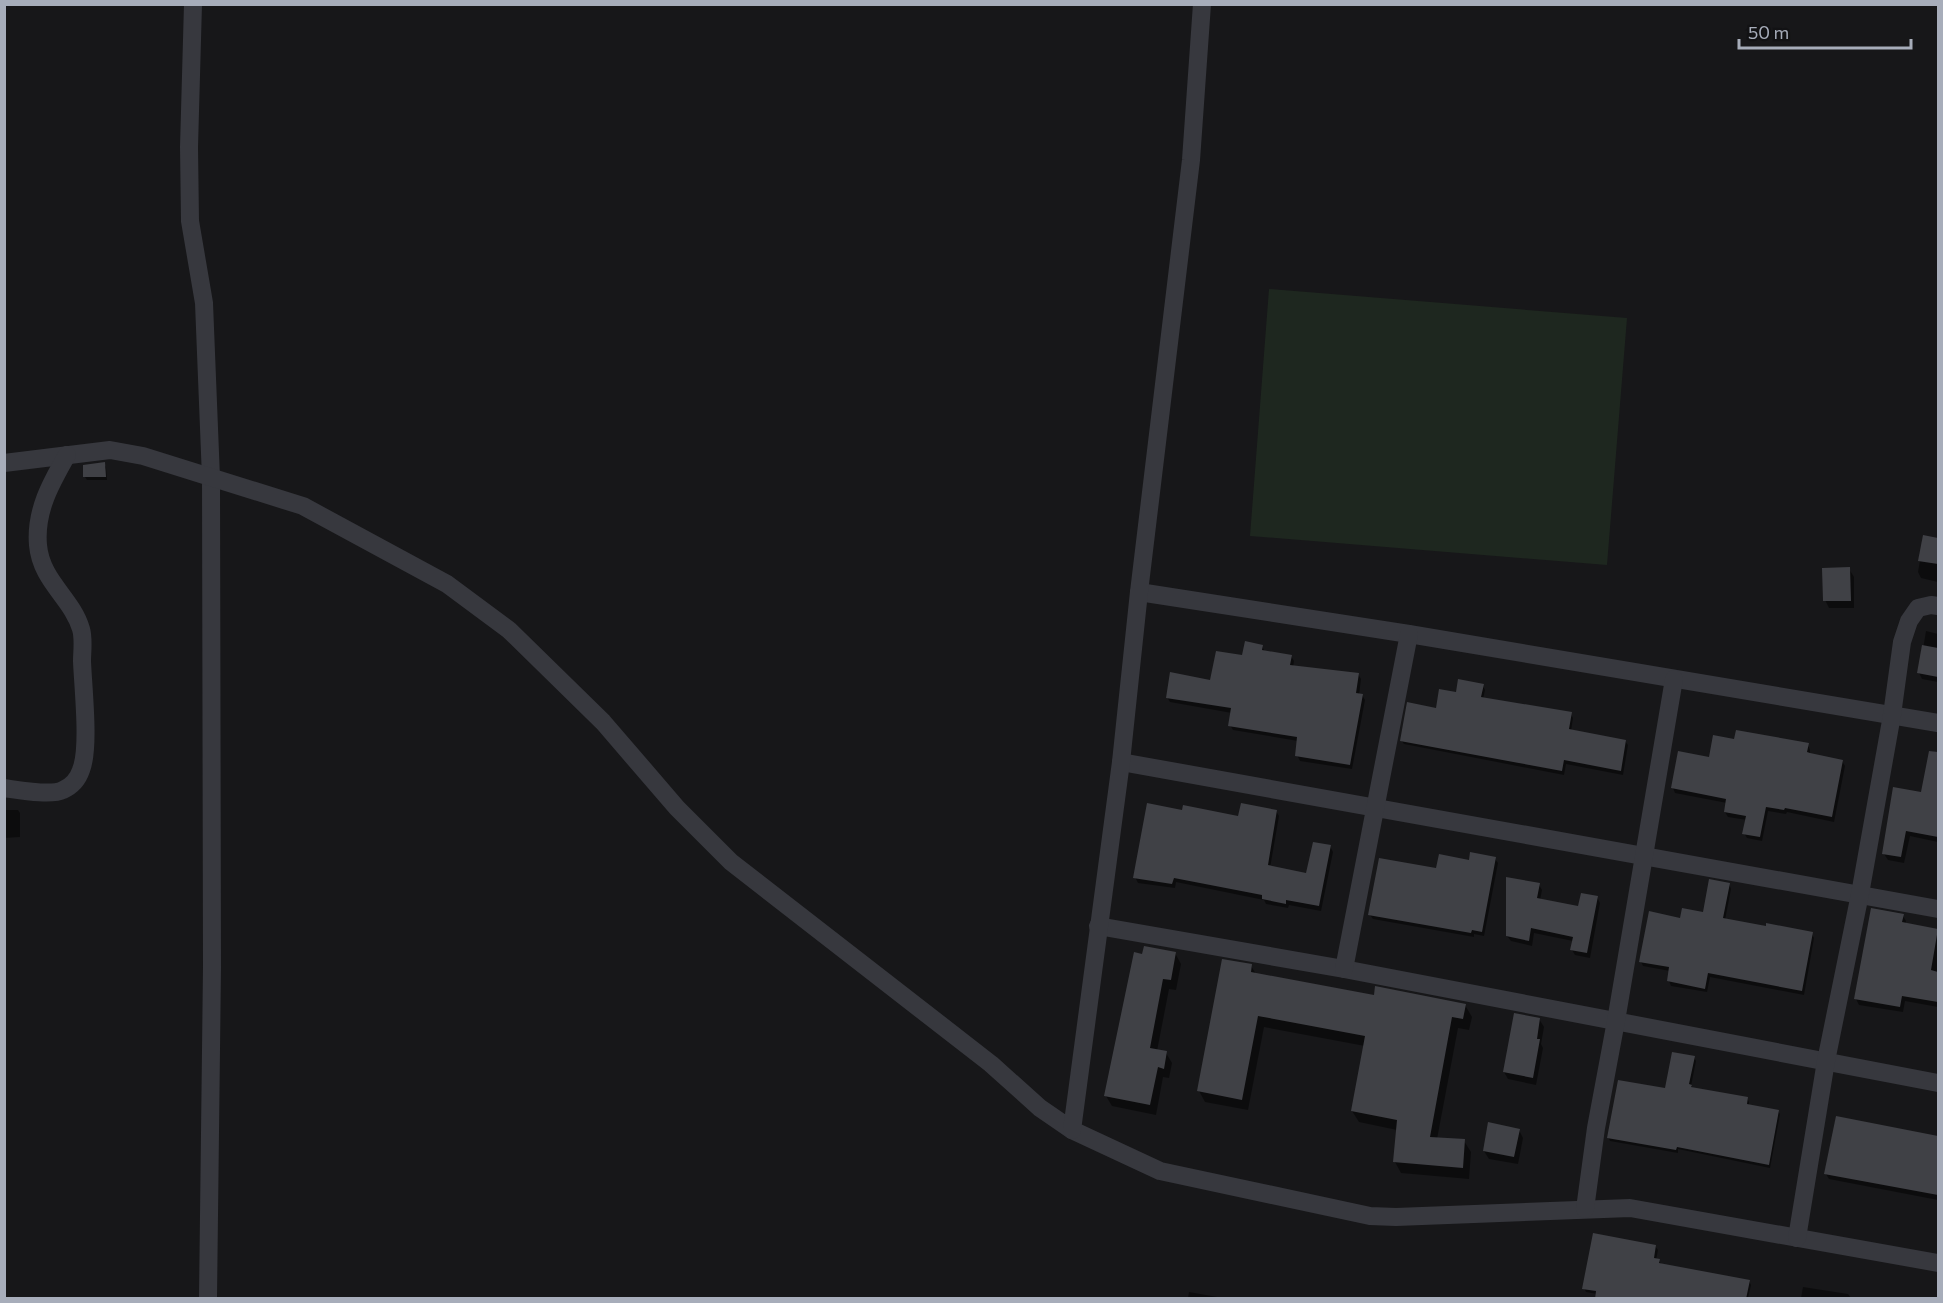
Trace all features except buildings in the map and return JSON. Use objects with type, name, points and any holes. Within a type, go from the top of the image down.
[{"type":"street","points":[[193,4],[189,147],[190,221],[204,303],[211,478],[212,967],[208,1299]]},
{"type":"street","points":[[1072,1130],[1121,762],[1191,160],[1202,4]]},
{"type":"street","points":[[4,463],[110,450],[143,456],[303,506],[447,584],[508,630],[603,722],[677,808],[731,862],[991,1064],[1040,1108],[1072,1130],[1160,1171],[1370,1216],[1630,1208],[1938,1263]]},
{"type":"street","points":[[4,788],[42,792],[62,791],[77,780],[82,768],[85,743],[81,630],[44,570],[38,545],[40,514],[48,489],[67,455]]},
{"type":"street","points":[[1139,592],[1409,634],[1938,723]]},
{"type":"street","points":[[1797,1238],[1826,1061],[1860,894],[1892,715],[1902,642],[1909,621],[1918,608],[1938,606]]},
{"type":"street","points":[[1344,969],[1409,634]]},
{"type":"street","points":[[1585,1209],[1596,1128],[1674,679]]},
{"type":"street","points":[[1121,762],[1938,909]]},
{"type":"street","points":[[1098,926],[1344,969],[1938,1083]]},
{"type":"shaded area","points":[[1269,289],[1627,318],[1607,565],[1250,536]]}]
